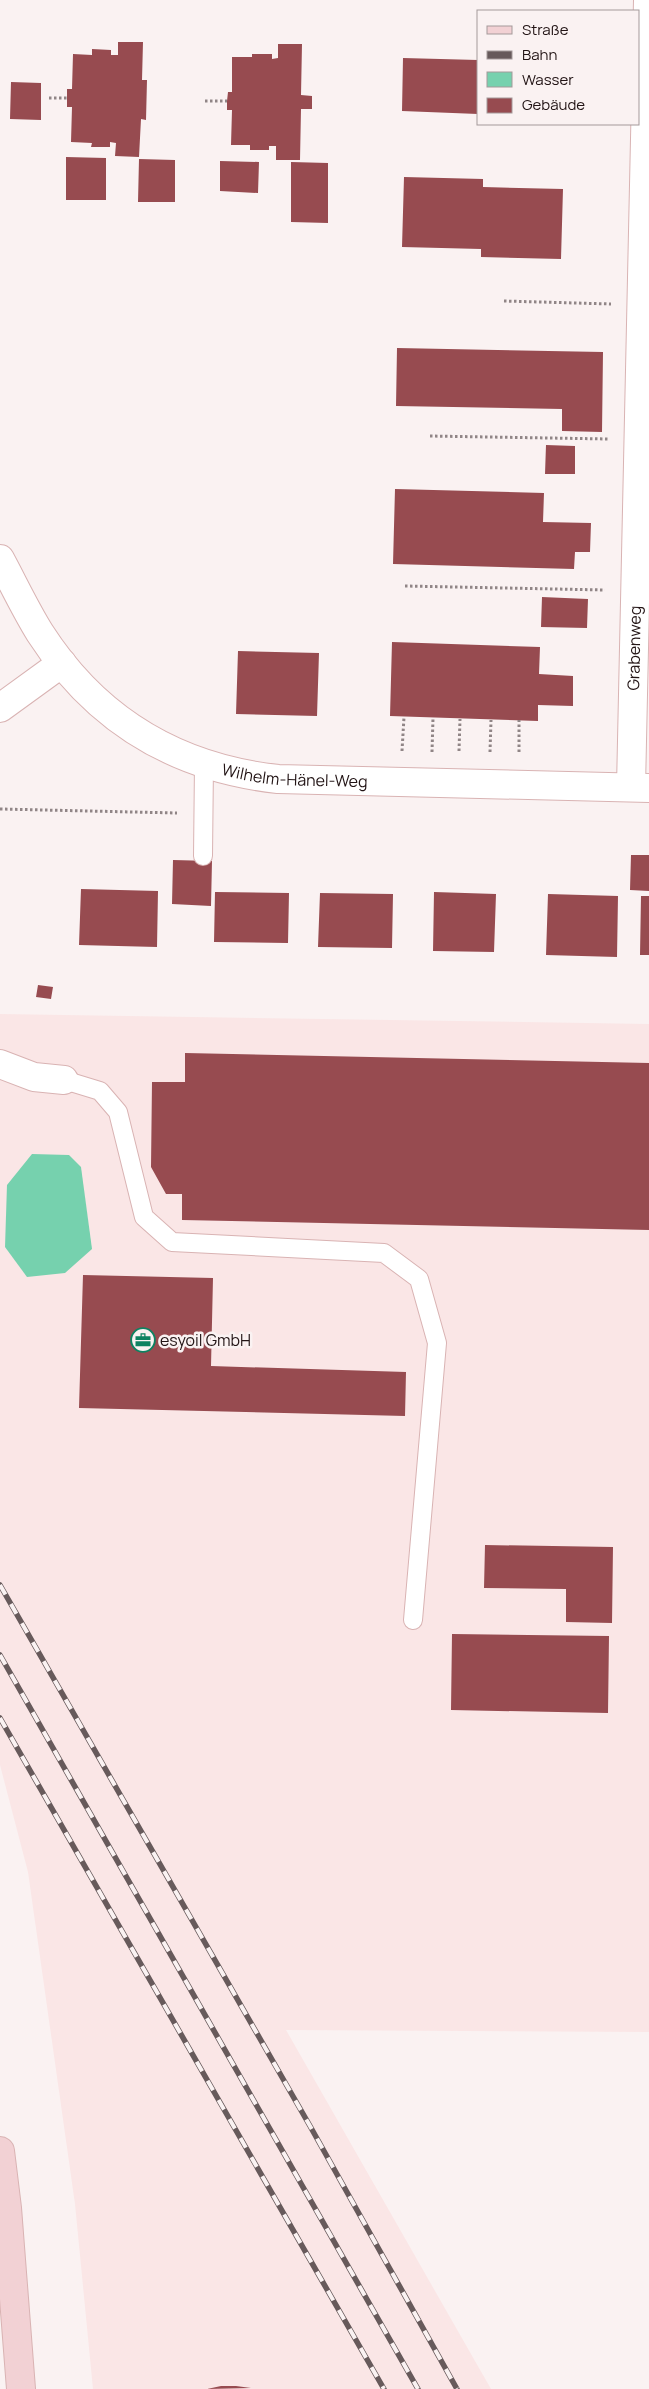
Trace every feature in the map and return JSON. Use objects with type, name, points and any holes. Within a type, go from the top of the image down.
[{"type":"main road","points":[[0,2151],[7,2208],[20,2389]]},
{"type":"street","name":"Grabenweg","points":[[640,787],[635,591],[648,0]]},
{"type":"street","name":"Wilhelm-Hänel-Weg","points":[[0,559],[8,583],[40,633],[62,663],[100,703],[135,732],[172,751],[204,764],[244,775],[278,779],[640,787]]},
{"type":"street","points":[[0,708],[62,663]]},
{"type":"street","points":[[0,1064],[34,1077],[64,1080]]},
{"type":"lane","points":[[203,856],[204,764]]},
{"type":"lane","points":[[64,1080],[100,1091],[118,1112],[144,1217],[172,1242],[384,1253],[420,1279],[437,1343],[413,1620]]},
{"type":"path","points":[[49,98],[68,98]]},
{"type":"path","points":[[205,101],[227,101]]},
{"type":"path","points":[[504,301],[641,304]]},
{"type":"path","points":[[430,436],[638,439]]},
{"type":"path","points":[[405,586],[635,591]]},
{"type":"path","points":[[0,809],[203,814]]},
{"type":"shaded area","points":[[0,1014],[649,1024],[649,2032],[286,2030],[491,2389],[93,2389],[75,2204],[28,1872],[0,1765]]},
{"type":"water","points":[[32,1154],[69,1155],[81,1167],[92,1249],[65,1273],[27,1277],[5,1247],[7,1185]]},
{"type":"building","points":[[118,42],[143,42],[142,80],[147,80],[146,120],[141,119],[139,157],[115,156],[116,143],[110,142],[110,147],[91,147],[92,143],[71,142],[72,107],[67,107],[67,89],[72,89],[73,54],[92,55],[92,49],[111,50],[111,55],[118,55]]},
{"type":"building","points":[[278,44],[302,44],[301,95],[312,96],[312,109],[301,109],[300,160],[276,160],[276,146],[269,146],[269,150],[250,150],[250,145],[231,145],[232,110],[227,110],[227,101],[228,92],[232,92],[232,57],[272,54],[272,59],[278,58]]},
{"type":"building","points":[[403,58],[477,60],[477,114],[402,111]]},
{"type":"building","points":[[11,82],[41,83],[41,120],[10,119]]},
{"type":"building","points":[[66,157],[106,158],[106,200],[66,200]]},
{"type":"building","points":[[139,159],[175,160],[175,202],[138,202]]},
{"type":"building","points":[[220,161],[259,162],[258,193],[220,191]]},
{"type":"building","points":[[291,162],[328,163],[328,223],[291,222]]},
{"type":"building","points":[[404,177],[483,179],[483,187],[563,189],[561,259],[481,257],[481,249],[402,247]]},
{"type":"building","points":[[397,348],[603,352],[602,432],[562,431],[562,409],[396,406]]},
{"type":"building","points":[[546,445],[575,446],[575,474],[545,474]]},
{"type":"building","points":[[395,489],[544,493],[543,522],[591,523],[590,552],[575,552],[574,569],[393,564]]},
{"type":"building","points":[[542,597],[588,599],[587,628],[541,627]]},
{"type":"building","points":[[392,642],[540,647],[539,674],[573,676],[573,706],[538,705],[538,721],[390,716]]},
{"type":"building","points":[[238,651],[319,653],[317,716],[236,714]]},
{"type":"building","points":[[631,855],[649,855],[649,891],[630,890]]},
{"type":"building","points":[[173,860],[212,861],[211,906],[172,904]]},
{"type":"building","points":[[81,889],[158,891],[157,947],[79,945]]},
{"type":"building","points":[[215,892],[289,893],[288,943],[214,942]]},
{"type":"building","points":[[434,892],[496,894],[494,952],[433,951]]},
{"type":"building","points":[[320,893],[393,894],[392,948],[318,947]]},
{"type":"building","points":[[548,894],[618,896],[617,957],[546,955]]},
{"type":"building","points":[[641,896],[649,896],[649,955],[640,955]]},
{"type":"building","points":[[38,985],[53,987],[51,999],[36,997]]},
{"type":"building","points":[[185,1053],[649,1063],[649,1230],[182,1220],[182,1194],[166,1194],[151,1167],[152,1082],[185,1082]]},
{"type":"building","points":[[83,1275],[213,1278],[211,1366],[406,1372],[405,1416],[79,1408]]},
{"type":"building","points":[[485,1545],[613,1547],[612,1623],[566,1622],[566,1589],[484,1588]]},
{"type":"building","points":[[452,1634],[609,1636],[608,1713],[451,1710]]},
{"type":"building","points":[[221,2386],[236,2386],[251,2388],[207,2389]]},
{"type":"railway","points":[[0,1585],[310,2126],[457,2389]]},
{"type":"railway","points":[[0,1655],[418,2389]]},
{"type":"railway","points":[[0,1718],[384,2389]]},
{"type":"place","name":"esyoil GmbH","points":[[143,1340]]}]
